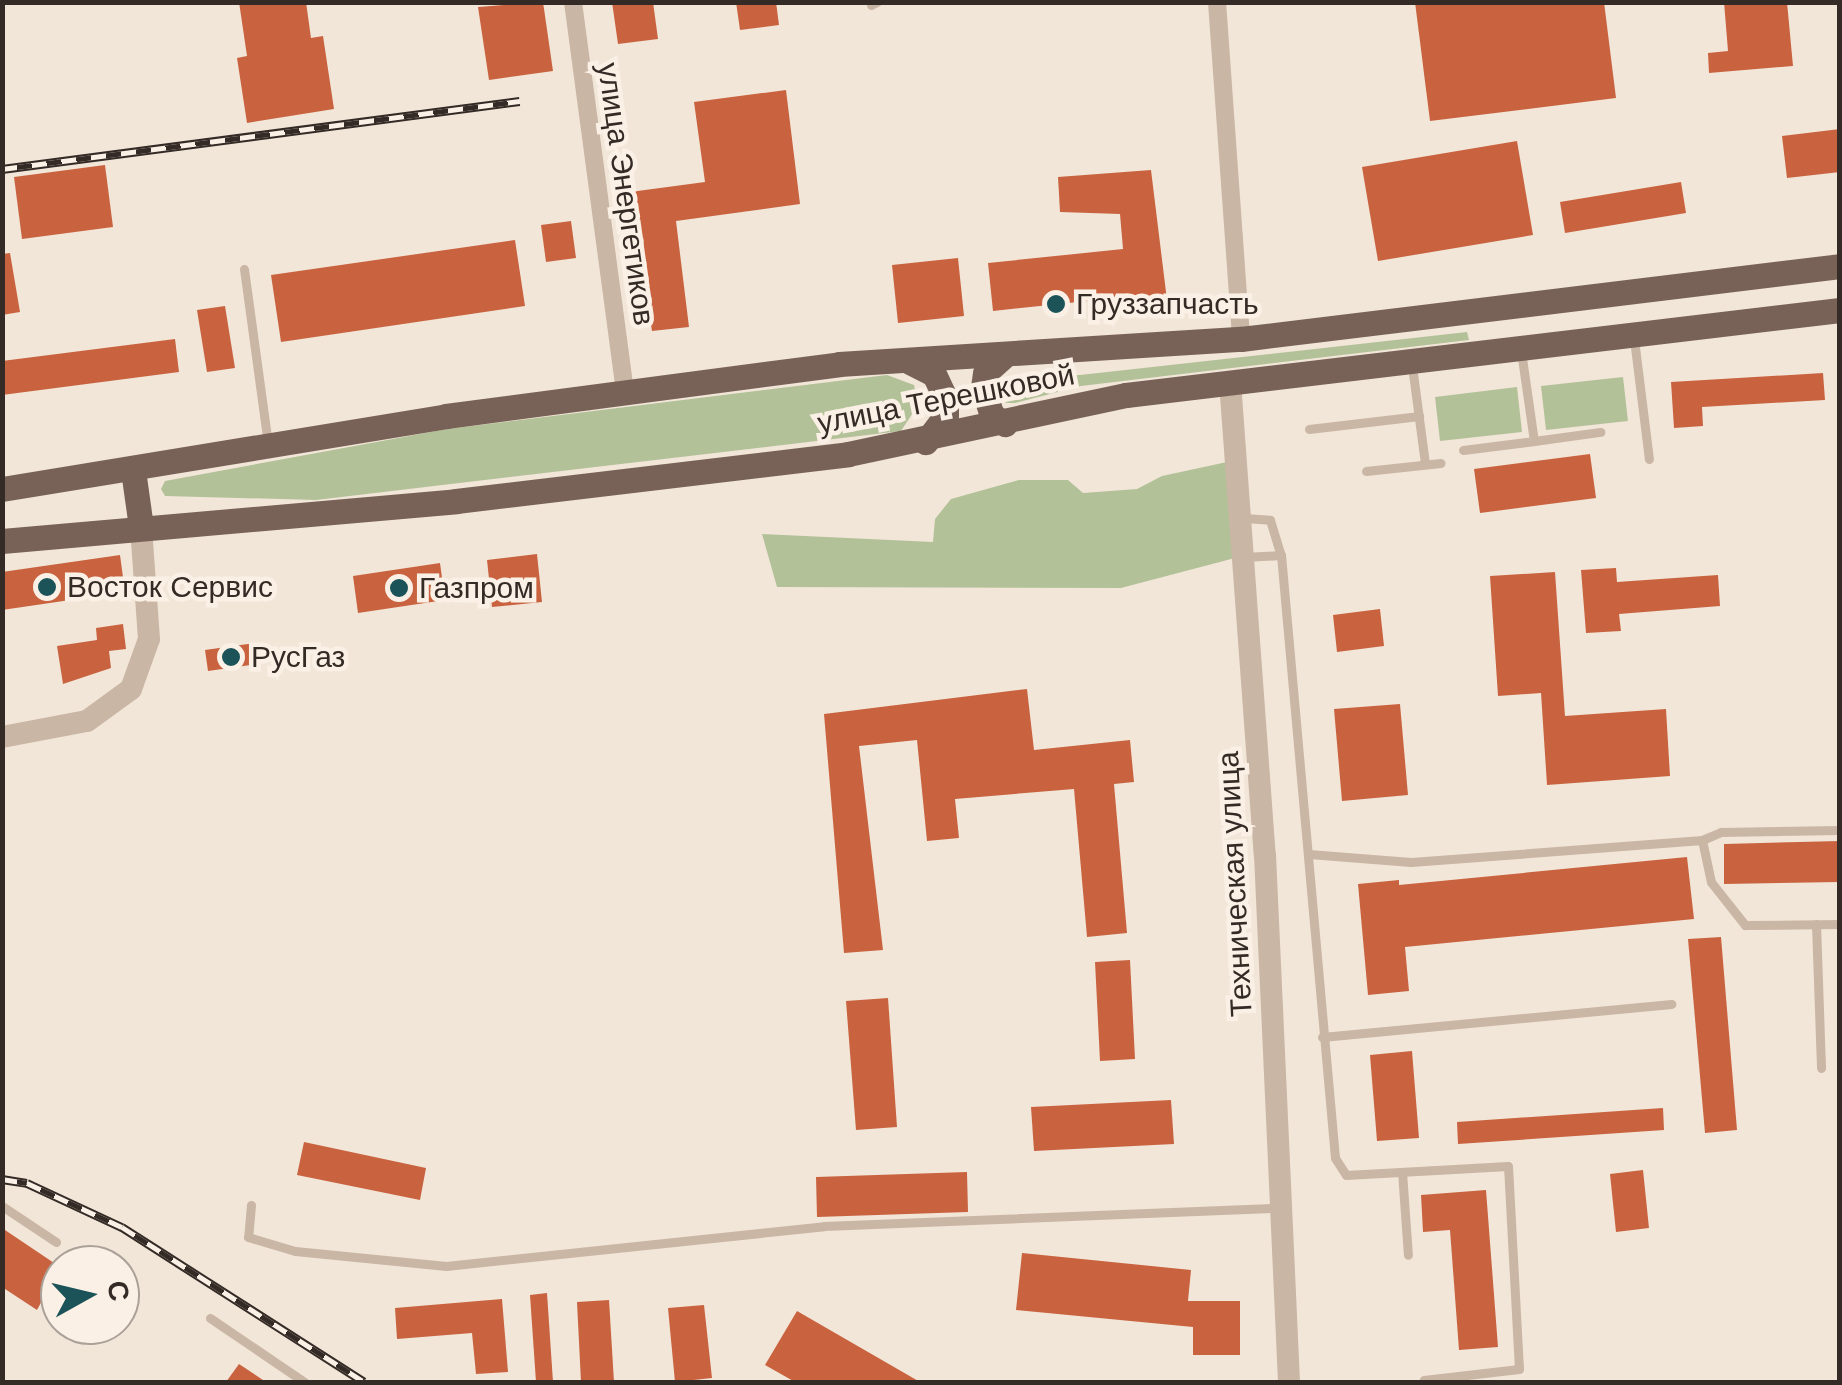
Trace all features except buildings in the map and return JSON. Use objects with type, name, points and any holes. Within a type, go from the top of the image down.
[{"type":"main road","name":"улица Терешковой","points":[[2,489],[625,393],[906,360],[1241,339],[1840,266]]},
{"type":"main road","name":"улица Терешковой","points":[[2,541],[456,501],[926,442],[1126,396],[1840,310]]},
{"type":"main road","points":[[1472,312],[1486,334],[1478,356]]},
{"type":"main road","points":[[1004,356],[985,373],[984,388],[992,415],[1005,424]]},
{"type":"main road","points":[[906,360],[934,374],[946,400],[946,414],[926,442]]},
{"type":"main road","points":[[133,470],[141,527]]},
{"type":"street","name":"улица Энергетиков","points":[[572,2],[625,393]]},
{"type":"street","points":[[1217,2],[1241,339]]},
{"type":"street","name":"Техническая улица","points":[[1230,382],[1244,558],[1290,1382]]},
{"type":"street","points":[[2,737],[88,721],[131,689],[149,638],[141,527]]},
{"type":"lane","points":[[244,269],[268,446]]},
{"type":"lane","points":[[1634,336],[1649,459]]},
{"type":"lane","points":[[1522,350],[1534,441]]},
{"type":"lane","points":[[1412,363],[1425,464]]},
{"type":"lane","points":[[1309,429],[1419,416]]},
{"type":"lane","points":[[1463,450],[1600,432]]},
{"type":"lane","points":[[1366,471],[1440,463]]},
{"type":"lane","points":[[1241,518],[1270,520],[1281,555],[1336,1158],[1346,1175],[1508,1166],[1519,1369],[1424,1380]]},
{"type":"lane","points":[[1244,558],[1281,555]]},
{"type":"lane","points":[[1310,854],[1411,862],[1702,840],[1722,832],[1840,830]]},
{"type":"lane","points":[[1702,840],[1710,882],[1745,925],[1840,924]]},
{"type":"lane","points":[[1816,924],[1822,1068]]},
{"type":"lane","points":[[1322,1036],[1671,1004]]},
{"type":"lane","points":[[1402,1172],[1408,1255]]},
{"type":"lane","points":[[2,1206],[56,1242]]},
{"type":"lane","points":[[252,1206],[248,1237],[294,1251],[446,1266],[824,1226],[1281,1208]]},
{"type":"lane","points":[[210,1318],[304,1382]]},
{"type":"green space","points":[[1467,332],[1469,340],[1081,386],[1015,403],[1006,403],[1000,390],[1005,379],[1019,375],[1080,375]]},
{"type":"green space","points":[[887,375],[914,385],[918,405],[901,431],[316,500],[165,496],[161,489],[165,481],[447,429]]},
{"type":"green space","points":[[1623,377],[1628,421],[1546,430],[1541,386]]},
{"type":"green space","points":[[1517,387],[1522,432],[1440,441],[1435,397]]},
{"type":"green space","points":[[1227,462],[1235,558],[1121,588],[777,587],[762,534],[933,542],[935,519],[951,499],[1019,480],[1068,480],[1083,493],[1137,489],[1162,476]]},
{"type":"railway","points":[[2,169],[520,101]]},
{"type":"railway","points":[[2,1179],[27,1183],[122,1227],[364,1382]]},
{"type":"place","name":"Груззапчасть","points":[[1056,304]]},
{"type":"place","name":"Восток Сервис","points":[[47,587]]},
{"type":"place","name":"Газпром","points":[[399,588]]},
{"type":"place","name":"РусГаз","points":[[231,657]]}]
